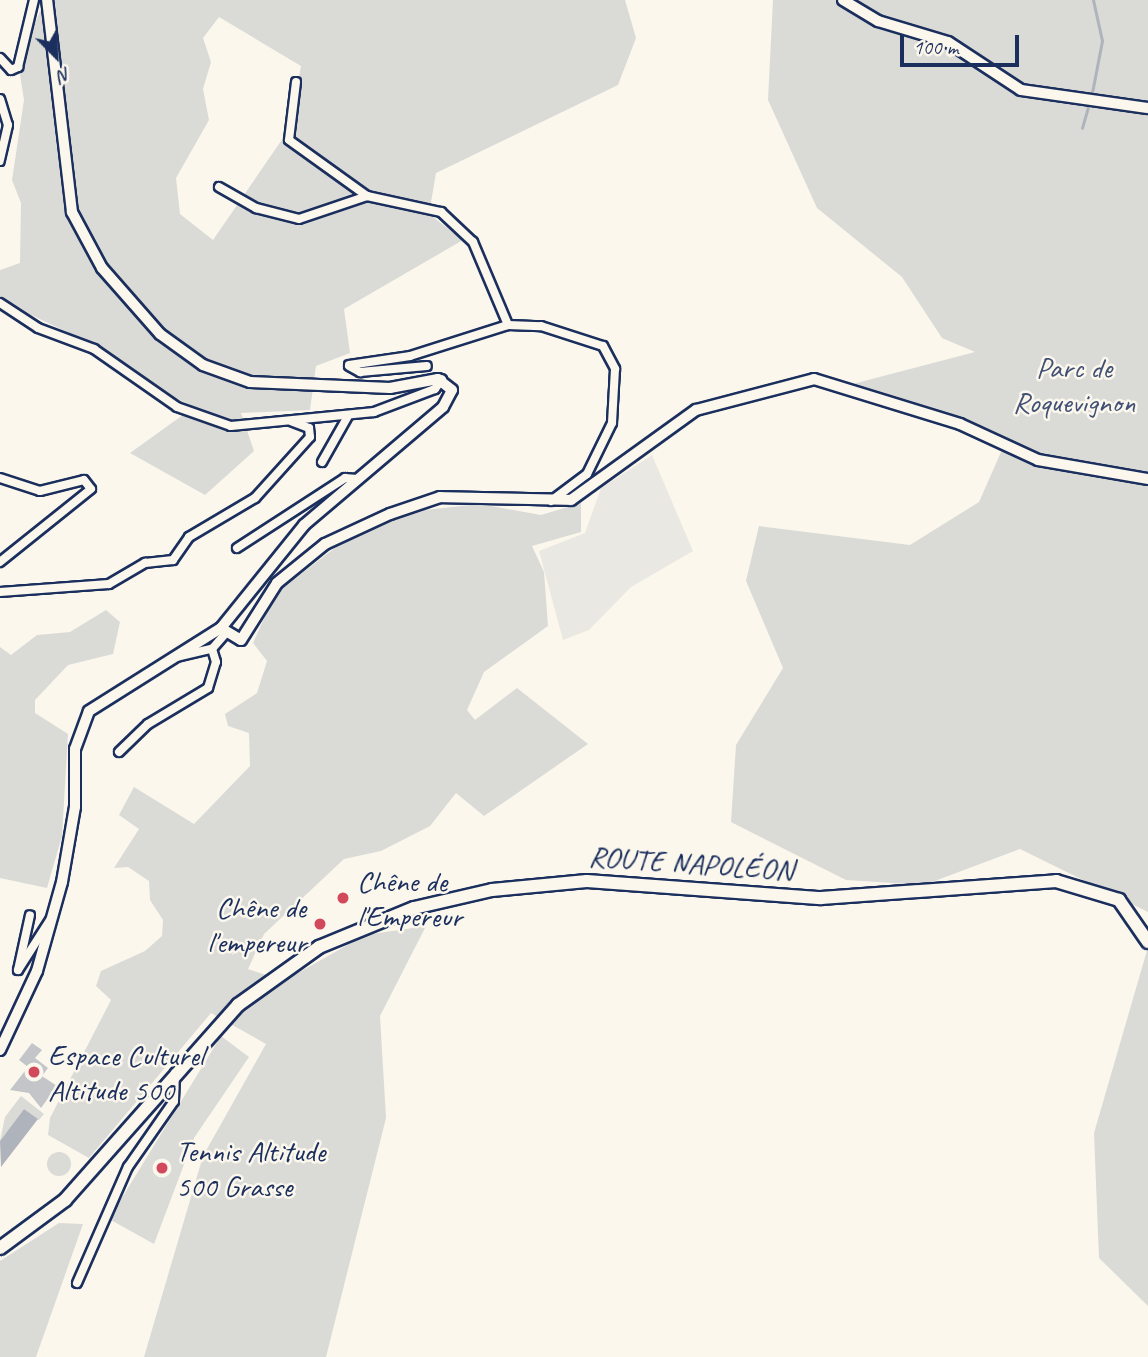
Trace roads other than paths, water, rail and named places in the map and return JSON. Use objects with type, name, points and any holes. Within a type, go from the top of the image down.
[{"type":"main road","points":[[0,1050],[34,979],[70,849],[83,722],[100,700],[223,631],[304,525],[450,399],[452,390],[442,379],[390,388],[250,382],[203,365],[160,334],[102,268],[72,212],[47,0]]},
{"type":"main road","points":[[843,0],[878,21],[948,42],[1021,90],[1056,99],[1110,107],[1148,108]]},
{"type":"main road","name":"ROUTE NAPOLÉON","points":[[0,1248],[65,1200],[238,1005],[319,947],[414,908],[511,887],[644,881],[821,898],[1056,881],[1119,900],[1148,942]]},
{"type":"street","points":[[0,58],[8,69],[18,67],[34,0]]},
{"type":"street","points":[[296,82],[289,140],[367,195],[441,212],[472,242],[508,325]]},
{"type":"street","points":[[0,99],[8,125],[0,161]]},
{"type":"street","points":[[219,187],[256,208],[299,219],[367,195]]},
{"type":"street","points":[[0,303],[37,328],[94,349],[144,388],[202,420],[231,426],[348,416],[435,389],[442,379]]},
{"type":"street","points":[[427,366],[360,372],[349,365],[410,356],[508,325],[541,326],[596,342],[615,369],[612,423],[602,451],[587,474],[550,504]]},
{"type":"street","points":[[173,657],[212,649],[223,631],[235,641],[246,636],[268,592],[325,544],[412,505],[467,495],[550,504],[583,493],[696,410],[814,379],[960,424],[1038,460],[1148,479]]},
{"type":"street","points":[[322,463],[348,416]]},
{"type":"street","points":[[0,592],[109,584],[145,564],[173,560],[189,537],[255,498],[310,437],[309,428],[291,421]]},
{"type":"street","points":[[0,478],[40,491],[84,480],[90,489],[0,562]]},
{"type":"street","points":[[237,548],[345,478],[357,479]]},
{"type":"street","points":[[119,752],[148,724],[208,688],[216,662],[212,649]]},
{"type":"street","points":[[30,915],[18,970],[52,918]]},
{"type":"street","points":[[77,1283],[128,1167],[174,1101],[175,1073]]},
{"type":"waterway","points":[[1091,98],[1102,41],[1093,0]]},
{"type":"waterway","points":[[1082,128],[1089,104]]},
{"type":"place","name":"Chêne de l'Empereur","points":[[343,898]]},
{"type":"place","name":"Chêne de l'empereur","points":[[320,924]]},
{"type":"place","name":"Espace Culturel Altitude 500","points":[[34,1072]]},
{"type":"place","name":"Tennis Altitude 500 Grasse","points":[[162,1168]]},
{"type":"park label","name":"Parc de Roquevignon","points":[[1074,384]]}]
